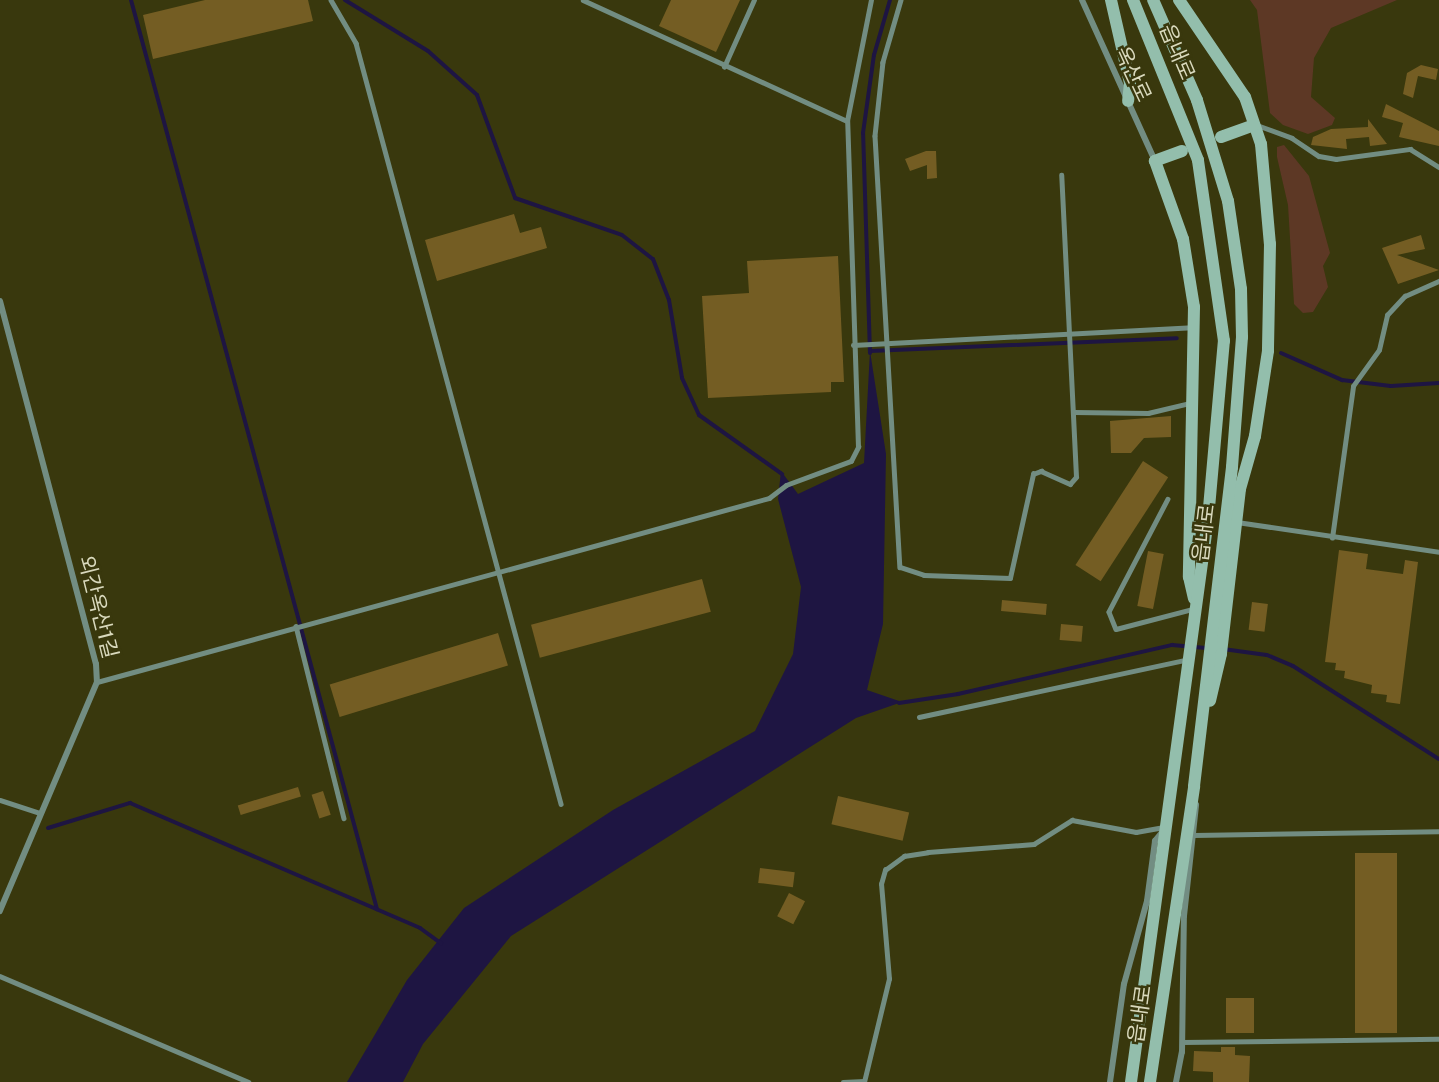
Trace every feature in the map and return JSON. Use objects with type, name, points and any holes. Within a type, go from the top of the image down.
[{"type":"street","name":"옥산로","points":[[1082,0],[1155,161]]},
{"type":"street","points":[[1111,0],[1130,84],[1128,101]]},
{"type":"street","name":"읍내로","points":[[1131,1082],[1196,608],[1224,341],[1217,269],[1198,160],[1133,0]]},
{"type":"street","name":"읍내로","points":[[1150,1082],[1196,762],[1239,397],[1241,289],[1228,201],[1215,153],[1153,0]]},
{"type":"street","points":[[1176,1082],[1182,1042],[1184,916],[1196,820],[1196,762],[1221,654],[1235,521],[1255,436],[1271,304],[1267,194],[1254,125],[1227,66],[1179,0]]},
{"type":"street","points":[[1221,137],[1254,125]]},
{"type":"street","points":[[1182,151],[1155,161],[1183,239],[1195,327],[1189,577],[1196,608]]},
{"type":"street","name":"외간옥산1길","points":[[0,301],[96,664],[97,682],[0,911]]},
{"type":"street","points":[[1110,1082],[1124,984],[1140,931],[1155,841],[1167,826]]},
{"type":"lane","points":[[331,0],[356,43],[561,804]]},
{"type":"lane","points":[[583,0],[724,67],[847,121]]},
{"type":"lane","points":[[724,67],[754,0]]},
{"type":"lane","points":[[97,682],[769,498],[786,485],[845,465],[858,447],[847,121],[871,0]]},
{"type":"lane","points":[[901,0],[883,62],[874,136],[900,567],[924,575],[1010,578],[1033,474],[1041,471],[1070,484],[1076,477],[1072,335],[1061,175]]},
{"type":"lane","points":[[1254,125],[1279,132],[1319,156],[1336,159],[1410,149],[1439,167]]},
{"type":"lane","points":[[1332,538],[1353,386],[1379,350],[1387,315],[1405,296],[1439,280]]},
{"type":"lane","points":[[853,345],[887,341],[1072,335],[1195,327]]},
{"type":"lane","points":[[1074,412],[1148,413],[1194,402]]},
{"type":"lane","points":[[1168,499],[1109,612],[1116,629],[1196,608]]},
{"type":"lane","points":[[1235,521],[1332,538],[1439,552]]},
{"type":"lane","points":[[296,626],[344,818]]},
{"type":"lane","points":[[919,717],[1189,657]]},
{"type":"lane","points":[[0,800],[40,813]]},
{"type":"lane","points":[[843,1082],[864,1082],[889,979],[881,884],[885,870],[904,856],[920,853],[1034,844],[1072,820],[1136,832],[1167,826]]},
{"type":"lane","points":[[1194,835],[1439,831]]},
{"type":"lane","points":[[0,976],[248,1082]]},
{"type":"lane","points":[[1182,1042],[1439,1039]]},
{"type":"shaded area","points":[[1250,0],[1397,0],[1331,28],[1314,58],[1311,97],[1335,118],[1332,125],[1308,134],[1283,125],[1270,113],[1257,10]]},
{"type":"shaded area","points":[[1284,145],[1309,176],[1330,253],[1323,266],[1328,287],[1313,312],[1303,313],[1294,304],[1288,205],[1277,157],[1277,147]]},
{"type":"shaded area","points":[[870,351],[886,454],[883,624],[867,690],[902,702],[856,718],[511,936],[423,1044],[403,1082],[347,1082],[407,980],[464,908],[613,810],[755,731],[793,654],[801,587],[778,499],[781,471],[798,494],[864,463]]},
{"type":"building","points":[[205,0],[308,0],[313,21],[153,59],[143,15]]},
{"type":"building","points":[[671,0],[740,0],[716,52],[659,26]]},
{"type":"building","points":[[1421,65],[1438,69],[1436,80],[1418,76],[1413,98],[1403,94],[1407,73]]},
{"type":"building","points":[[1386,104],[1439,131],[1439,146],[1399,137],[1403,123],[1382,117]]},
{"type":"building","points":[[1368,119],[1387,144],[1370,146],[1369,137],[1346,139],[1347,149],[1311,145],[1313,137],[1331,129],[1368,127]]},
{"type":"building","points":[[926,151],[936,151],[937,178],[927,179],[927,165],[910,171],[905,159]]},
{"type":"building","points":[[514,214],[520,233],[541,227],[547,248],[437,281],[425,240]]},
{"type":"building","points":[[1421,235],[1425,249],[1397,255],[1439,270],[1398,284],[1382,248]]},
{"type":"building","points":[[838,256],[844,382],[831,382],[831,392],[708,398],[702,296],[749,293],[747,261]]},
{"type":"building","points":[[1171,416],[1171,437],[1144,438],[1131,453],[1111,453],[1110,421]]},
{"type":"building","points":[[1143,461],[1168,477],[1101,581],[1075,565]]},
{"type":"building","points":[[1339,550],[1368,554],[1366,569],[1403,574],[1405,560],[1418,562],[1400,704],[1386,702],[1387,695],[1371,693],[1372,685],[1344,678],[1345,671],[1335,670],[1336,663],[1325,662]]},
{"type":"building","points":[[1148,551],[1164,554],[1153,609],[1137,606]]},
{"type":"building","points":[[702,579],[711,612],[540,658],[531,625]]},
{"type":"building","points":[[1002,600],[1047,604],[1046,615],[1001,611]]},
{"type":"building","points":[[1252,602],[1268,604],[1264,632],[1249,630]]},
{"type":"building","points":[[1061,624],[1083,626],[1082,642],[1060,640]]},
{"type":"building","points":[[498,633],[508,666],[340,717],[330,684]]},
{"type":"building","points":[[298,787],[301,797],[241,815],[238,805]]},
{"type":"building","points":[[323,791],[331,815],[319,818],[312,795]]},
{"type":"building","points":[[838,796],[909,812],[903,841],[831,824]]},
{"type":"building","points":[[1355,853],[1397,853],[1397,1033],[1355,1033]]},
{"type":"building","points":[[760,868],[795,872],[793,887],[758,883]]},
{"type":"building","points":[[789,893],[805,901],[793,924],[777,916]]},
{"type":"building","points":[[1226,998],[1254,998],[1254,1033],[1226,1033]]},
{"type":"building","points":[[1221,1047],[1235,1047],[1235,1055],[1250,1056],[1249,1082],[1213,1082],[1213,1072],[1193,1071],[1194,1051],[1221,1052]]},
{"type":"waterway","points":[[131,0],[377,909]]},
{"type":"waterway","points":[[345,0],[428,51],[477,95],[515,198],[622,235],[653,259],[669,300],[682,378],[699,415],[782,474]]},
{"type":"waterway","points":[[870,353],[863,133],[874,55],[890,0]]},
{"type":"waterway","points":[[870,351],[1177,338]]},
{"type":"waterway","points":[[1281,353],[1342,380],[1391,386],[1439,383]]},
{"type":"waterway","points":[[899,703],[958,694],[1172,645],[1209,648]]},
{"type":"waterway","points":[[1223,649],[1267,655],[1293,666],[1439,759]]},
{"type":"waterway","points":[[48,828],[130,803],[420,928],[441,943]]}]
